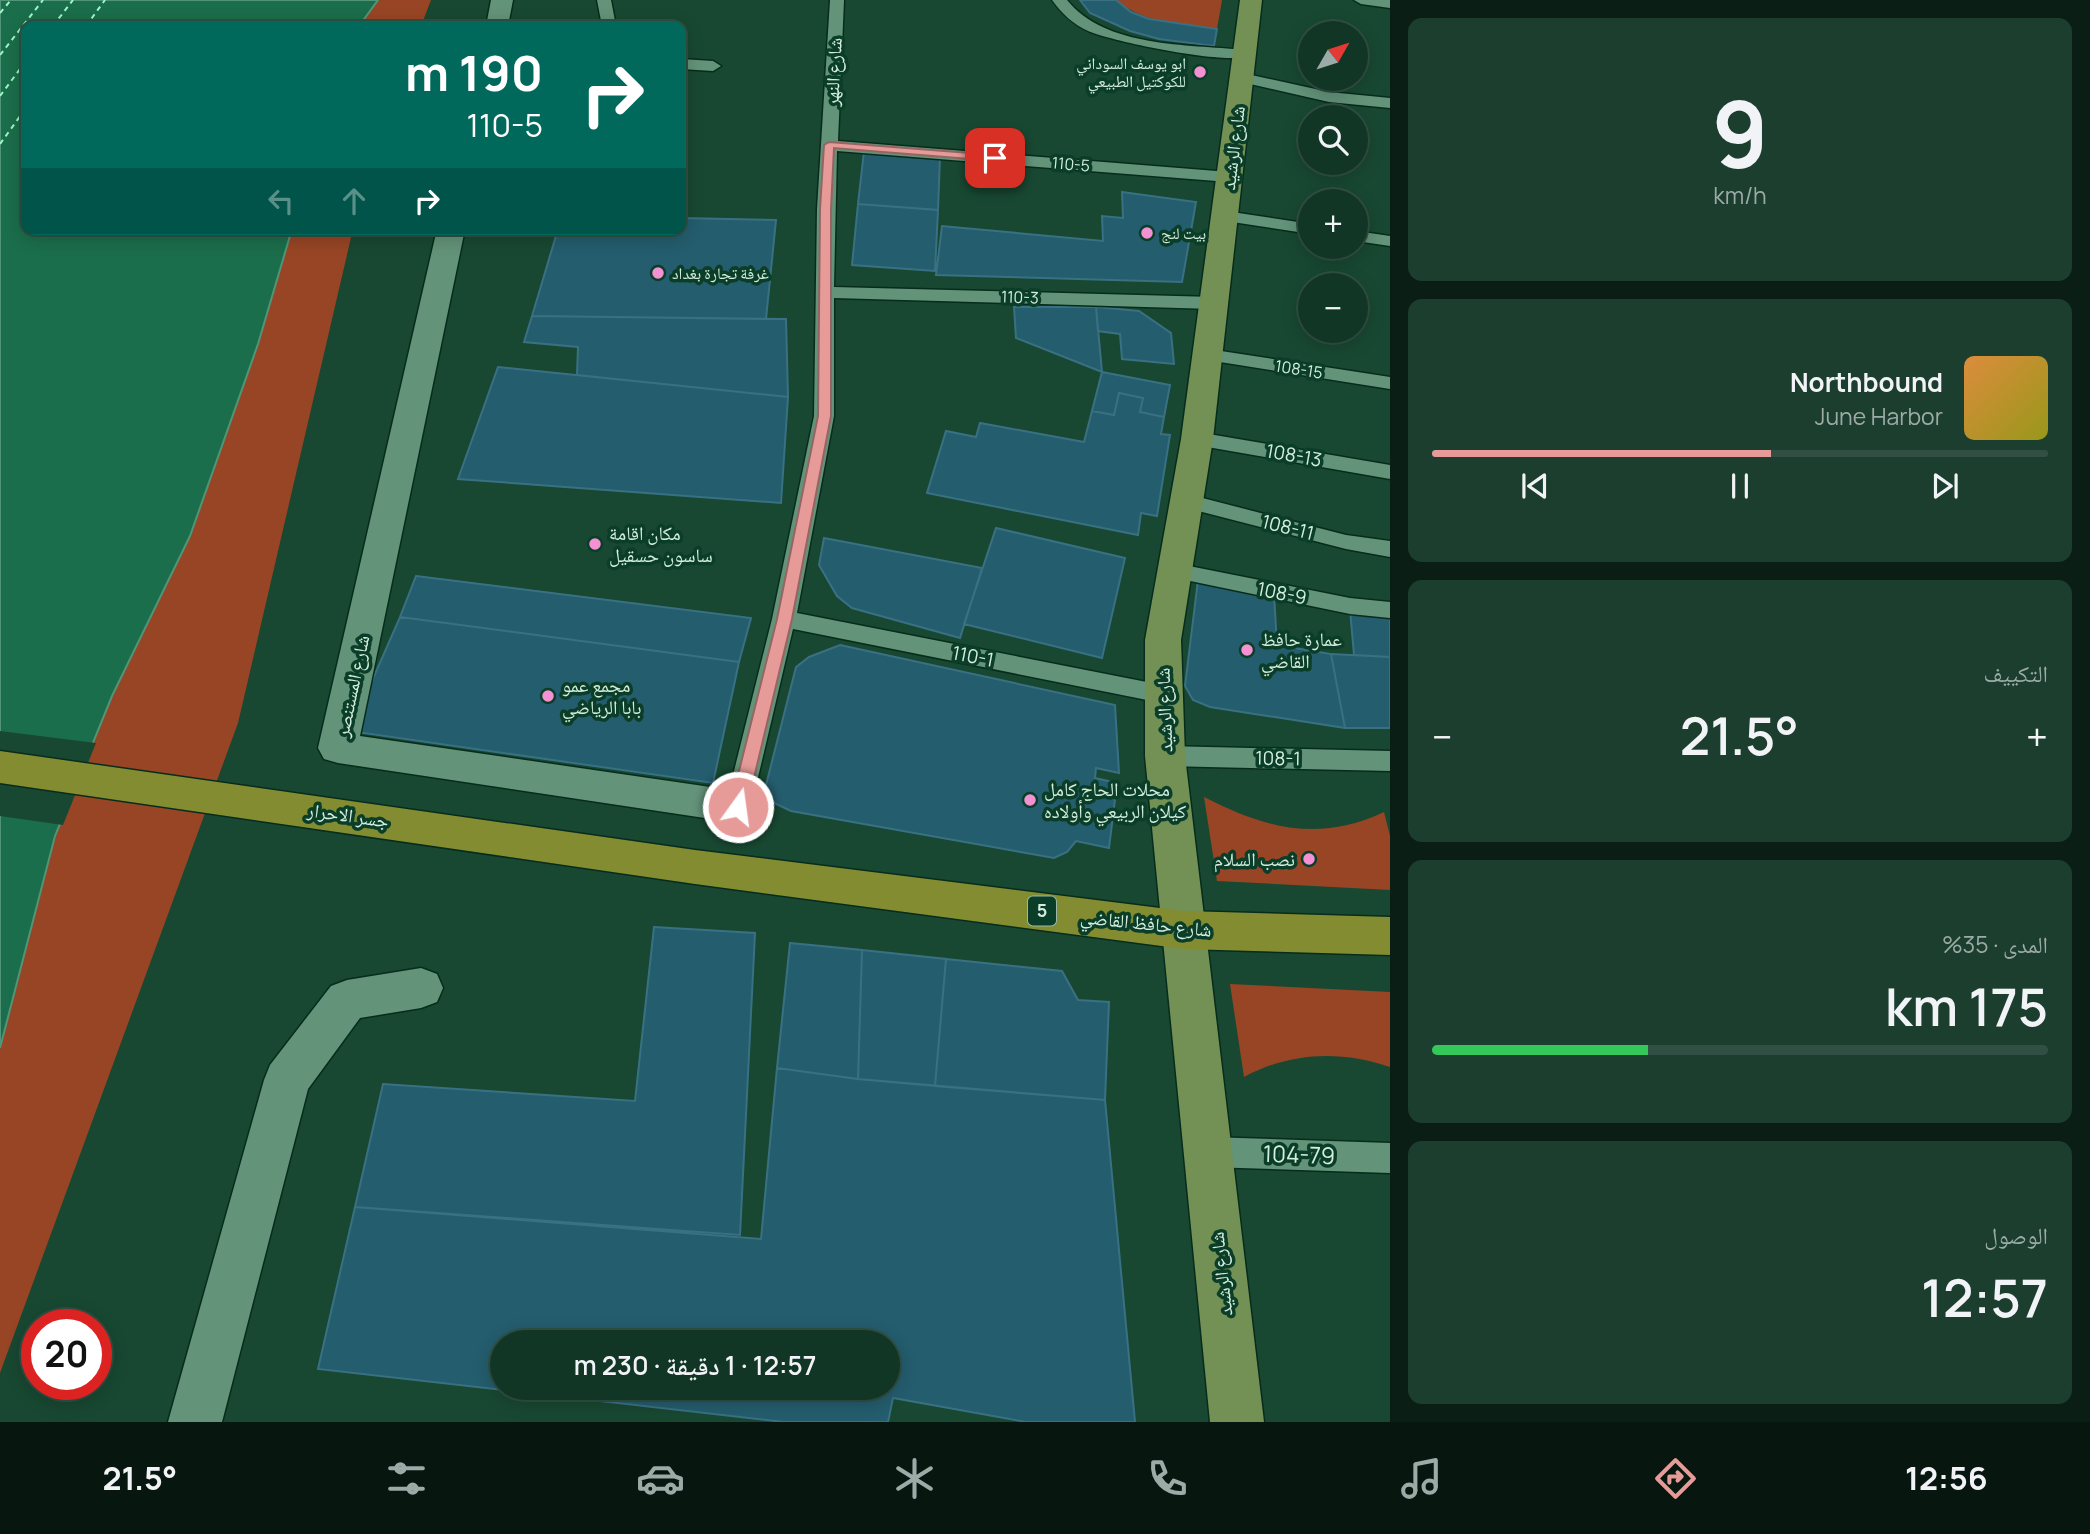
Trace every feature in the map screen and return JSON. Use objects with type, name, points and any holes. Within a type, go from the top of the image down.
[{"type":"main road","name":"شارع الرشيد","points":[[1237,1422],[1165,756],[1162,694],[1163,640],[1197,439],[1251,0]]},
{"type":"main road","name":"جسر الاحرار","points":[[0,767],[695,867]]},
{"type":"main road","name":"شارع حافظ القاضي","points":[[695,867],[794,877],[1184,930],[1390,936]]},
{"type":"street","points":[[497,21],[502,0]]},
{"type":"street","name":"شارع المستنصر","points":[[450,235],[338,748],[738,807]]},
{"type":"street","points":[[195,1422],[287,1080],[347,1000],[421,988]]},
{"type":"lane","points":[[604,0],[607,21]]},
{"type":"lane","name":"شارع النهر","points":[[738,807],[784,619],[824,416],[829,145],[837,0]]},
{"type":"lane","points":[[1059,0],[1069,15],[1115,36],[1243,66],[1329,97],[1390,103]]},
{"type":"lane","points":[[1361,0],[1390,4]]},
{"type":"lane","points":[[686,64],[713,66]]},
{"type":"lane","name":"110-5","points":[[829,145],[1229,177]]},
{"type":"lane","points":[[1225,216],[1298,227]]},
{"type":"lane","points":[[1368,238],[1390,241]]},
{"type":"lane","name":"110-3","points":[[825,292],[1214,303]]},
{"type":"lane","name":"108-15","points":[[1208,355],[1390,383]]},
{"type":"lane","name":"108-13","points":[[1197,439],[1390,472]]},
{"type":"lane","name":"108-11","points":[[1186,501],[1346,542],[1390,549]]},
{"type":"lane","name":"108-9","points":[[1174,571],[1350,606],[1390,610]]},
{"type":"lane","name":"110-1","points":[[784,619],[1162,694]]},
{"type":"lane","name":"108-1","points":[[1165,756],[1390,761]]},
{"type":"lane","name":"104-79","points":[[1208,1152],[1390,1158]]},
{"type":"shaded area","points":[[0,0],[378,0],[363,21],[21,21],[21,235],[290,235],[258,344],[190,536],[112,696],[55,836],[0,1048]]},
{"type":"shaded area","points":[[378,0],[431,0],[423,21],[363,21]]},
{"type":"shaded area","points":[[1116,0],[1222,0],[1217,29],[1151,19]]},
{"type":"shaded area","points":[[290,235],[352,235],[238,723],[23,1309],[21,1309],[0,1373],[0,1048],[55,836],[112,696],[190,536],[258,344]]},
{"type":"shaded area","points":[[1204,797],[1249,817],[1292,828],[1337,827],[1360,822],[1384,812],[1390,836],[1390,890],[1217,881]]},
{"type":"shaded area","points":[[1230,984],[1390,992],[1390,1067],[1353,1058],[1316,1056],[1280,1062],[1244,1077]]},
{"type":"pier","points":[[0,731],[96,743],[63,825],[0,816]]},
{"type":"building","points":[[1080,0],[1116,0],[1131,12],[1149,19],[1217,29],[1214,46],[1159,39],[1130,31],[1090,13]]},
{"type":"building","points":[[864,151],[940,156],[938,210],[858,204]]},
{"type":"building","name":"بيت لنج","points":[[1122,192],[1196,202],[1182,282],[936,275],[942,226],[1103,241],[1102,216],[1123,218]]},
{"type":"building","points":[[858,204],[938,210],[935,271],[852,265]]},
{"type":"building","name":"غرفة تجارة بغداد","points":[[686,218],[776,220],[766,319],[532,316],[556,235],[686,235]]},
{"type":"building","points":[[1014,307],[1096,307],[1102,372],[1016,338]]},
{"type":"building","points":[[1096,307],[1139,311],[1171,333],[1174,364],[1122,359],[1120,334],[1098,331]]},
{"type":"building","points":[[532,316],[786,319],[788,397],[577,375],[578,347],[524,342]]},
{"type":"building","points":[[498,367],[788,397],[781,503],[458,479]]},
{"type":"building","points":[[1102,372],[1170,385],[1164,417],[1140,412],[1143,398],[1119,393],[1114,415],[1092,411]]},
{"type":"building","points":[[1119,393],[1143,398],[1140,412],[1164,417],[1161,434],[1170,435],[1157,516],[1141,513],[1138,535],[927,493],[946,431],[976,437],[980,423],[1084,442],[1092,411],[1114,415]]},
{"type":"building","points":[[996,528],[1125,558],[1102,658],[964,624]]},
{"type":"building","points":[[824,538],[982,568],[960,638],[852,608],[837,596],[819,565]]},
{"type":"building","points":[[416,576],[751,618],[739,662],[400,617]]},
{"type":"building","name":"عمارة حافظ القاضي","points":[[1198,580],[1274,594],[1277,645],[1331,654],[1345,728],[1210,707],[1193,700],[1185,686]]},
{"type":"building","points":[[1350,609],[1390,613],[1390,657],[1354,655]]},
{"type":"building","name":"مجمع عمو بابا الرياضي","points":[[400,617],[739,662],[713,783],[350,731]]},
{"type":"building","points":[[840,645],[1115,705],[1119,773],[1096,768],[1095,778],[1117,783],[1109,848],[1076,841],[1067,852],[1054,858],[791,811],[774,803],[765,789],[796,667],[809,657]]},
{"type":"building","points":[[1331,654],[1390,657],[1390,728],[1345,728]]},
{"type":"building","points":[[654,927],[755,933],[740,1235],[355,1207],[383,1084],[635,1101]]},
{"type":"building","points":[[790,943],[862,950],[858,1079],[777,1068]]},
{"type":"building","points":[[862,950],[946,959],[935,1086],[858,1079]]},
{"type":"building","points":[[946,959],[1062,971],[1078,1000],[1109,1002],[1105,1100],[935,1086]]},
{"type":"building","points":[[777,1068],[858,1079],[1105,1100],[1135,1422],[1026,1422],[900,1399],[900,1330],[490,1330],[490,1389],[318,1369],[355,1207],[761,1239]]},
{"type":"building","points":[[591,1400],[893,1400],[888,1422],[784,1422]]},
{"type":"ferry route","points":[[0,13],[11,0]]},
{"type":"ferry route","points":[[27,21],[43,0]]},
{"type":"ferry route","points":[[57,21],[73,0]]},
{"type":"ferry route","points":[[90,21],[105,0]]},
{"type":"ferry route","points":[[0,55],[21,28]]},
{"type":"ferry route","points":[[0,96],[21,68]]},
{"type":"ferry route","points":[[0,144],[21,115]]},
{"type":"place","name":"ابو يوسف السوداني للكوكتيل الطبيعي","points":[[1200,72]]},
{"type":"place","name":"بيت لنج","points":[[1147,233]]},
{"type":"place","name":"غرفة تجارة بغداد","points":[[658,273]]},
{"type":"place","name":"مكان اقامة ساسون حسقيل","points":[[595,544]]},
{"type":"place","name":"عمارة حافظ القاضي","points":[[1247,650]]},
{"type":"place","name":"مجمع عمو بابا الرياضي","points":[[548,696]]},
{"type":"place","name":"محلات الحاج كامل كيلان الربيعي وأولاده","points":[[1030,800]]},
{"type":"place","name":"نصب السلام","points":[[1309,859]]},
{"type":"route","points":[[738,807],[784,619],[824,416],[829,145],[995,158]]}]
